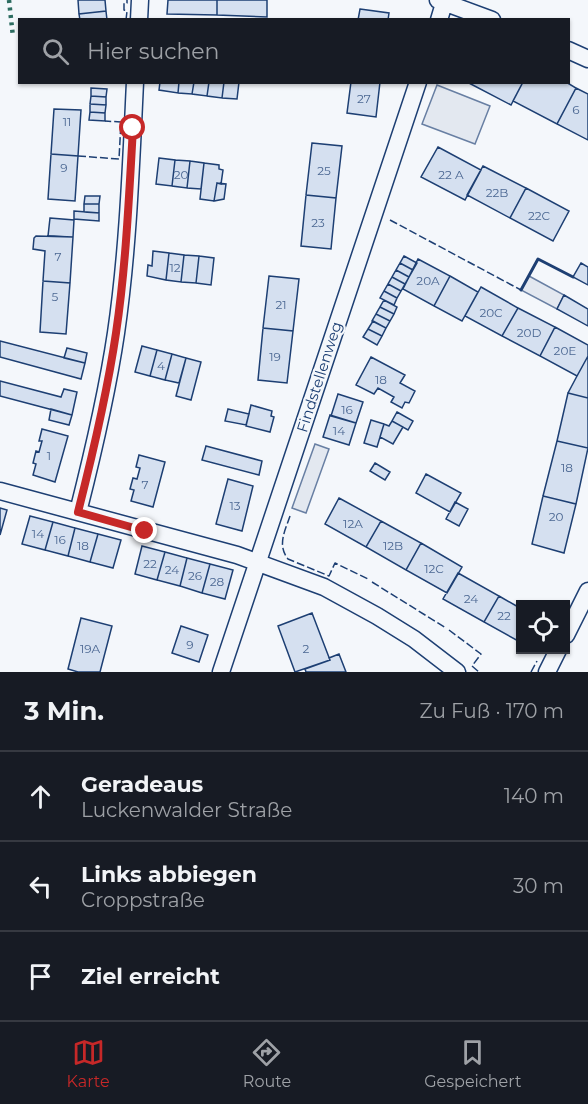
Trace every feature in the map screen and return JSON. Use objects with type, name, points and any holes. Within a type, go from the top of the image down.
[{"type":"street","points":[[139,18],[140,0]]},
{"type":"street","points":[[439,18],[442,1],[487,18]]},
{"type":"street","points":[[570,51],[588,58]]},
{"type":"street","points":[[78,512],[106,392],[123,282],[135,84]]},
{"type":"street","name":"Findstellenweg","points":[[221,672],[417,84]]},
{"type":"street","points":[[0,491],[237,555],[324,587],[368,610],[414,639],[458,672]]},
{"type":"street","points":[[570,627],[588,591]]},
{"type":"street","points":[[547,672],[556,654]]},
{"type":"shaded area","points":[[437,85],[490,106],[475,144],[422,124]]},
{"type":"shaded area","points":[[529,276],[564,295],[557,309],[521,290]]},
{"type":"shaded area","points":[[315,444],[329,449],[306,513],[292,508]]},
{"type":"building","points":[[78,0],[105,0],[106,11],[79,14]]},
{"type":"building","points":[[168,0],[217,0],[217,15],[167,14]]},
{"type":"building","points":[[217,0],[267,0],[267,17],[217,15]]},
{"type":"building","points":[[360,9],[389,13],[388,18],[358,18]]},
{"type":"building","points":[[106,11],[107,18],[80,18],[79,14]]},
{"type":"building","points":[[160,84],[179,84],[178,93],[159,90]]},
{"type":"building","points":[[179,84],[194,84],[192,94],[178,93]]},
{"type":"building","points":[[194,84],[209,84],[207,96],[192,94]]},
{"type":"building","points":[[209,84],[224,84],[222,98],[207,96]]},
{"type":"building","points":[[224,84],[239,84],[237,99],[222,98]]},
{"type":"building","points":[[351,84],[380,84],[376,117],[347,113]]},
{"type":"building","points":[[471,84],[522,84],[511,105]]},
{"type":"building","points":[[522,84],[569,84],[576,88],[557,124],[513,101]]},
{"type":"building","points":[[91,88],[107,89],[106,97],[91,96]]},
{"type":"building","points":[[576,88],[588,94],[588,140],[557,124]]},
{"type":"building","points":[[91,96],[106,97],[106,105],[90,104]]},
{"type":"building","points":[[90,104],[106,105],[105,113],[90,112]]},
{"type":"building","points":[[54,109],[81,110],[78,156],[51,154]]},
{"type":"building","points":[[90,112],[105,113],[105,121],[89,120]]},
{"type":"building","points":[[312,143],[342,146],[336,198],[306,195]]},
{"type":"building","points":[[438,147],[481,170],[465,200],[421,177]]},
{"type":"building","points":[[51,154],[78,156],[75,201],[48,199]]},
{"type":"building","points":[[159,158],[175,160],[172,186],[156,184]]},
{"type":"building","points":[[175,160],[190,161],[187,188],[172,186]]},
{"type":"building","points":[[190,161],[204,163],[201,189],[187,188]]},
{"type":"building","points":[[204,163],[219,165],[219,169],[223,170],[221,184],[217,183],[214,201],[200,199]]},
{"type":"building","points":[[483,166],[526,188],[510,218],[467,195]]},
{"type":"building","points":[[217,183],[226,184],[224,199],[214,201]]},
{"type":"building","points":[[526,188],[569,211],[553,241],[510,218]]},
{"type":"building","points":[[306,195],[336,198],[331,249],[301,246]]},
{"type":"building","points":[[85,196],[100,196],[99,204],[84,204]]},
{"type":"building","points":[[84,204],[99,204],[99,213],[84,212]]},
{"type":"building","points":[[74,211],[99,213],[99,221],[74,219]]},
{"type":"building","points":[[50,218],[74,220],[73,237],[48,236]]},
{"type":"building","points":[[36,236],[73,237],[70,283],[43,281],[45,251],[33,249]]},
{"type":"building","points":[[153,251],[169,253],[166,280],[147,276],[148,265],[152,266]]},
{"type":"building","points":[[169,253],[184,255],[181,282],[166,280]]},
{"type":"building","points":[[184,255],[199,256],[196,283],[181,282]]},
{"type":"building","points":[[199,256],[214,258],[211,285],[196,283]]},
{"type":"building","points":[[404,256],[417,263],[413,270],[400,263]]},
{"type":"building","points":[[418,259],[450,276],[434,306],[403,289]]},
{"type":"building","points":[[400,263],[413,270],[409,277],[396,270]]},
{"type":"building","points":[[581,263],[588,267],[588,285],[573,277]]},
{"type":"building","points":[[396,270],[409,277],[405,284],[392,277]]},
{"type":"building","points":[[269,276],[299,279],[293,331],[263,328]]},
{"type":"building","points":[[450,276],[478,292],[462,321],[434,306]]},
{"type":"building","points":[[392,277],[405,284],[401,291],[388,284]]},
{"type":"building","points":[[43,281],[70,283],[66,334],[40,332]]},
{"type":"building","points":[[388,284],[401,291],[397,298],[384,291]]},
{"type":"building","points":[[481,287],[518,308],[502,336],[465,316]]},
{"type":"building","points":[[384,291],[397,298],[394,305],[380,298]]},
{"type":"building","points":[[564,295],[588,309],[588,326],[557,309]]},
{"type":"building","points":[[384,300],[397,307],[394,314],[380,307]]},
{"type":"building","points":[[380,307],[394,314],[390,321],[376,314]]},
{"type":"building","points":[[518,308],[555,327],[540,356],[502,336]]},
{"type":"building","points":[[376,314],[390,321],[386,328],[372,321]]},
{"type":"building","points":[[373,321],[386,328],[382,336],[368,329]]},
{"type":"building","points":[[555,327],[588,345],[588,356],[577,376],[540,356]]},
{"type":"building","points":[[263,328],[293,331],[287,383],[258,380]]},
{"type":"building","points":[[368,329],[382,336],[377,345],[363,337]]},
{"type":"building","points":[[0,341],[85,363],[81,379],[0,357]]},
{"type":"building","points":[[142,346],[157,350],[150,376],[135,372]]},
{"type":"building","points":[[67,348],[87,353],[85,363],[64,358]]},
{"type":"building","points":[[157,350],[172,354],[165,380],[150,376]]},
{"type":"building","points":[[172,354],[186,358],[179,383],[165,380]]},
{"type":"building","points":[[588,356],[588,398],[568,393],[577,376]]},
{"type":"building","points":[[371,357],[405,375],[400,383],[415,391],[409,403],[405,402],[402,408],[391,402],[394,397],[378,388],[374,394],[356,385]]},
{"type":"building","points":[[186,358],[201,362],[191,400],[176,396]]},
{"type":"building","points":[[0,381],[61,397],[64,389],[77,392],[72,415],[0,396]]},
{"type":"building","points":[[568,393],[588,398],[588,448],[557,441]]},
{"type":"building","points":[[338,394],[363,402],[356,423],[331,416]]},
{"type":"building","points":[[251,405],[272,411],[271,416],[274,417],[270,432],[246,426]]},
{"type":"building","points":[[51,409],[72,415],[69,425],[49,420]]},
{"type":"building","points":[[228,409],[249,414],[246,425],[225,421]]},
{"type":"building","points":[[397,412],[413,421],[408,430],[392,421]]},
{"type":"building","points":[[330,415],[356,423],[349,445],[323,437]]},
{"type":"building","points":[[371,420],[384,424],[377,447],[364,443]]},
{"type":"building","points":[[392,421],[403,427],[393,444],[380,437],[384,424],[389,426]]},
{"type":"building","points":[[42,429],[68,436],[55,482],[33,475],[36,451],[39,452],[42,441],[39,441]]},
{"type":"building","points":[[557,441],[588,448],[576,504],[543,496]]},
{"type":"building","points":[[206,446],[262,461],[259,475],[202,460]]},
{"type":"building","points":[[139,455],[165,462],[153,507],[131,501],[134,490],[130,489],[133,478],[137,479],[140,468],[136,467]]},
{"type":"building","points":[[375,463],[390,472],[385,480],[370,471]]},
{"type":"building","points":[[426,474],[461,493],[450,512],[416,493]]},
{"type":"building","points":[[228,479],[253,486],[242,531],[216,524]]},
{"type":"building","points":[[543,496],[576,504],[564,553],[532,544]]},
{"type":"building","points":[[339,498],[381,521],[366,547],[325,524]]},
{"type":"building","points":[[455,502],[468,509],[459,526],[446,519]]},
{"type":"building","points":[[0,508],[7,510],[0,535]]},
{"type":"building","points":[[30,516],[53,522],[45,550],[22,544]]},
{"type":"building","points":[[381,521],[421,543],[406,570],[366,547]]},
{"type":"building","points":[[53,522],[75,528],[68,556],[45,550]]},
{"type":"building","points":[[75,528],[98,534],[90,562],[68,556]]},
{"type":"building","points":[[98,534],[121,540],[113,568],[90,562]]},
{"type":"building","points":[[421,543],[462,567],[447,593],[406,570]]},
{"type":"building","points":[[142,546],[165,552],[157,580],[135,574]]},
{"type":"building","points":[[165,552],[187,558],[180,586],[157,580]]},
{"type":"building","points":[[187,558],[210,564],[202,593],[180,586]]},
{"type":"building","points":[[210,564],[233,570],[225,599],[202,593]]},
{"type":"building","points":[[458,573],[499,596],[484,622],[443,599]]},
{"type":"building","points":[[499,596],[516,606],[516,640],[484,622]]},
{"type":"building","points":[[312,613],[330,660],[295,672],[278,626]]},
{"type":"building","points":[[81,618],[112,626],[100,672],[78,672],[68,669]]},
{"type":"building","points":[[181,626],[208,635],[199,662],[172,653]]},
{"type":"building","points":[[339,654],[346,672],[306,672],[305,669],[330,660],[329,658]]},
{"type":"hedge","points":[[9,0],[13,37]]},
{"type":"fence","points":[[126,18],[124,3],[127,3],[127,0]]},
{"type":"fence","points":[[78,156],[119,159],[121,122],[105,121]]},
{"type":"fence","points":[[390,220],[521,290]]},
{"type":"fence","points":[[290,516],[282,543],[288,559],[329,576],[335,563],[370,580]]},
{"type":"fence","points":[[372,582],[446,628]]},
{"type":"fence","points":[[449,630],[481,654],[472,666],[479,672]]},
{"type":"fence","points":[[531,672],[537,661]]},
{"type":"wall","points":[[521,290],[538,259],[573,277]]},
{"type":"route","points":[[133,128],[123,282],[116,333],[106,392],[78,512],[145,531]]}]
